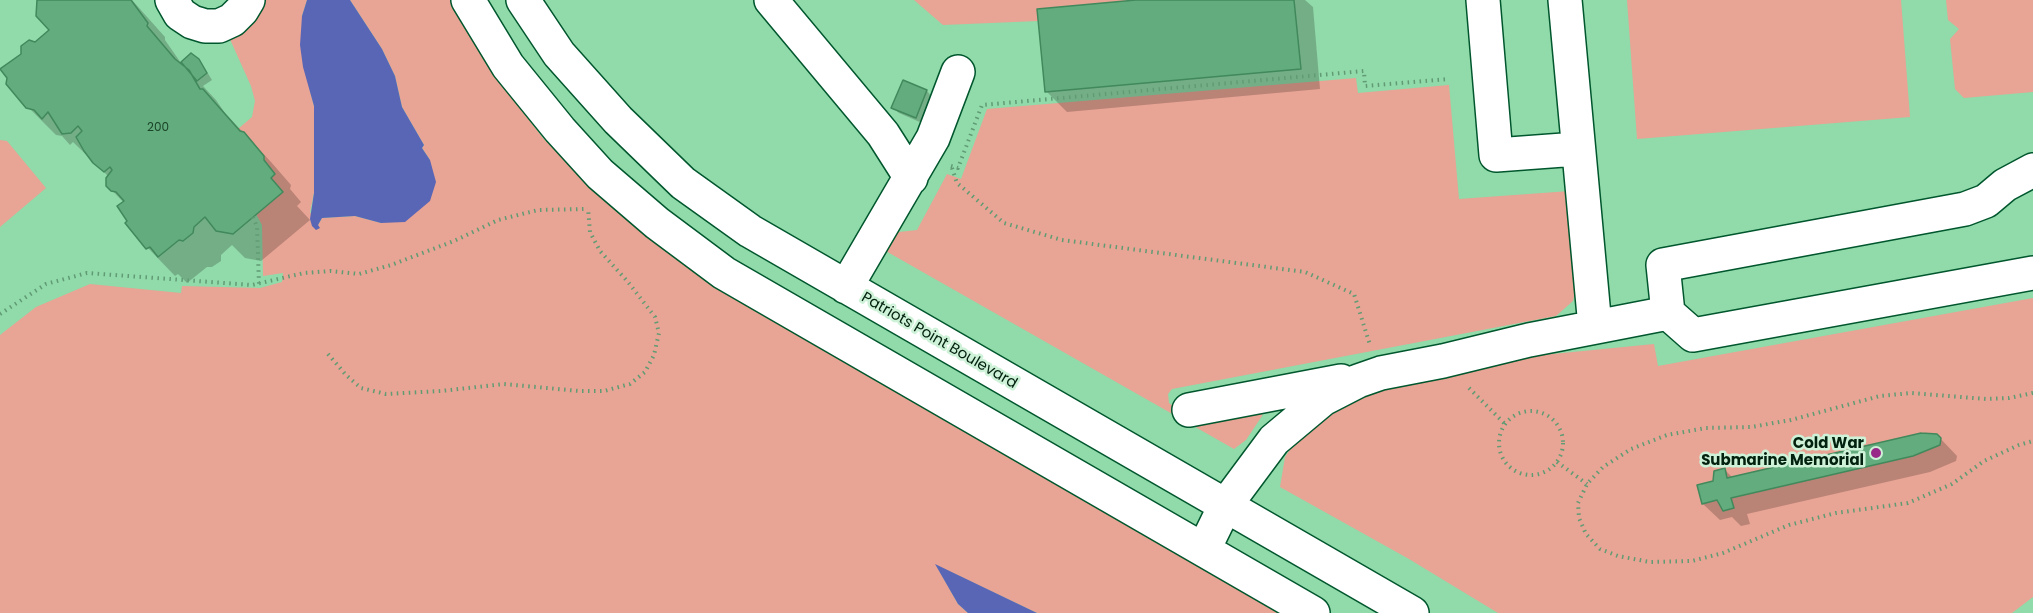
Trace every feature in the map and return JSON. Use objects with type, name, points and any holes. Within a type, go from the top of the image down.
[{"type":"street","points":[[172,0],[180,14],[192,22],[205,26],[219,26],[232,20],[248,0]]},
{"type":"street","points":[[468,0],[508,66],[560,130],[600,174],[657,223],[724,273],[1313,613]]},
{"type":"street","name":"Patriots Point Boulevard","points":[[523,0],[559,54],[618,120],[683,183],[750,231],[1412,613]]},
{"type":"street","points":[[771,0],[883,134],[928,167]]},
{"type":"street","points":[[1484,0],[1496,155],[1577,149]]},
{"type":"street","points":[[1565,0],[1595,327]]},
{"type":"street","points":[[846,287],[928,167],[933,138],[958,72]]},
{"type":"street","points":[[2033,170],[2005,185],[1986,201],[1965,209],[1663,266],[1668,313],[1693,334],[2033,273]]},
{"type":"street","points":[[1189,410],[1443,362],[1529,340],[1668,313]]},
{"type":"street","points":[[1204,549],[1225,506],[1274,440],[1323,399],[1358,381],[1381,374]]},
{"type":"path","points":[[928,167],[958,168],[982,105],[1364,72],[1365,86],[1449,79]]},
{"type":"path","points":[[928,167],[957,183],[1004,223],[1062,240],[1305,272],[1354,294],[1381,374]]},
{"type":"path","points":[[328,354],[361,388],[386,394],[504,384],[604,391],[630,384],[645,372],[654,356],[659,333],[655,317],[600,251],[590,232],[589,195],[600,174]]},
{"type":"path","points":[[0,314],[46,284],[87,273],[252,285],[304,273],[331,271],[359,274],[454,242],[498,220],[538,210],[588,209]]},
{"type":"path","points":[[253,217],[258,227],[259,284]]},
{"type":"path","points":[[1443,362],[1505,424]]},
{"type":"path","points":[[2033,393],[2009,398],[1986,399],[1911,393],[1880,396],[1791,420],[1751,427],[1706,428],[1667,435],[1630,449],[1603,467],[1587,484],[1578,503],[1580,518],[1586,534],[1600,549],[1618,556],[1650,562],[1692,561],[1724,553],[1789,525],[1836,513],[1908,502],[1952,484],[1984,462],[2019,445],[2033,441]]},
{"type":"path","points":[[1526,411],[1544,413],[1553,419],[1561,431],[1563,442],[1562,452],[1557,462],[1549,470],[1533,475],[1513,470],[1504,460],[1499,449],[1500,434],[1505,424],[1515,415],[1526,411]]},
{"type":"path","points":[[1557,462],[1587,484]]},
{"type":"shaded area","points":[[261,0],[307,0],[302,16],[309,87],[314,106],[315,143],[314,193],[310,212],[318,225],[322,218],[355,216],[381,223],[430,160],[402,107],[395,76],[382,49],[350,0],[452,0],[467,30],[502,85],[543,138],[618,213],[693,271],[1284,613],[1037,613],[936,565],[958,604],[968,613],[0,613],[0,335],[36,307],[90,284],[181,293],[182,286],[260,288],[282,282],[283,273],[263,276],[262,225],[256,214],[283,192],[271,178],[275,173],[264,160],[264,156],[244,132],[238,129],[252,117],[255,101],[251,86],[229,37]]},
{"type":"shaded area","points":[[914,0],[1136,0],[1038,9],[1038,21],[943,25]]},
{"type":"shaded area","points":[[1627,0],[1901,0],[1910,117],[1637,139]]},
{"type":"shaded area","points":[[1946,0],[2033,0],[2033,92],[1964,98],[1955,89],[1950,39],[1959,29],[1948,20]]},
{"type":"shaded area","points":[[1356,78],[1358,93],[1449,85],[1459,199],[1570,191],[1577,283],[1573,301],[1556,316],[1172,389],[1168,394],[1169,403],[1189,418],[1264,408],[1262,416],[1246,440],[1234,449],[884,250],[890,233],[917,230],[947,174],[961,179],[987,109]]},
{"type":"shaded area","points":[[0,140],[7,141],[46,188],[0,227]]},
{"type":"shaded area","points":[[2033,298],[2033,597],[2012,613],[1498,613],[1409,559],[1280,487],[1285,457],[1302,431],[1349,392],[1512,358],[1654,344],[1658,366]]},
{"type":"water","points":[[307,0],[350,0],[382,49],[395,76],[402,107],[424,145],[422,148],[430,160],[436,182],[430,201],[405,222],[381,223],[355,216],[322,218],[318,225],[320,228],[316,230],[312,226],[310,219],[314,193],[314,106],[303,67],[300,45],[302,16]]},
{"type":"water","points":[[935,564],[1037,613],[968,613],[958,604]]},
{"type":"building","points":[[37,0],[131,0],[148,23],[147,26],[175,59],[189,70],[200,89],[203,89],[264,156],[264,160],[275,174],[271,178],[283,192],[233,234],[216,231],[205,217],[194,227],[193,233],[183,241],[179,240],[158,257],[150,247],[146,249],[125,223],[127,221],[117,206],[124,201],[106,186],[106,178],[112,170],[110,167],[104,172],[93,163],[76,137],[82,131],[78,126],[71,133],[62,134],[48,112],[42,119],[34,110],[26,108],[6,84],[7,78],[0,69],[21,54],[21,46],[29,40],[35,42],[49,30],[36,16]]},
{"type":"building","points":[[1136,0],[1294,0],[1301,69],[1045,92],[1037,9]]},
{"type":"building","points":[[191,53],[199,59],[207,73],[197,81],[181,62]]},
{"type":"building","points":[[903,80],[927,90],[916,118],[891,108]]},
{"type":"building","points":[[1921,433],[1937,434],[1941,438],[1940,445],[1913,456],[1731,498],[1734,508],[1723,511],[1717,500],[1702,504],[1697,485],[1713,481],[1714,471],[1725,468],[1727,478]]},
{"type":"place","name":"Cold War Submarine Memorial","points":[[1876,453]]}]
